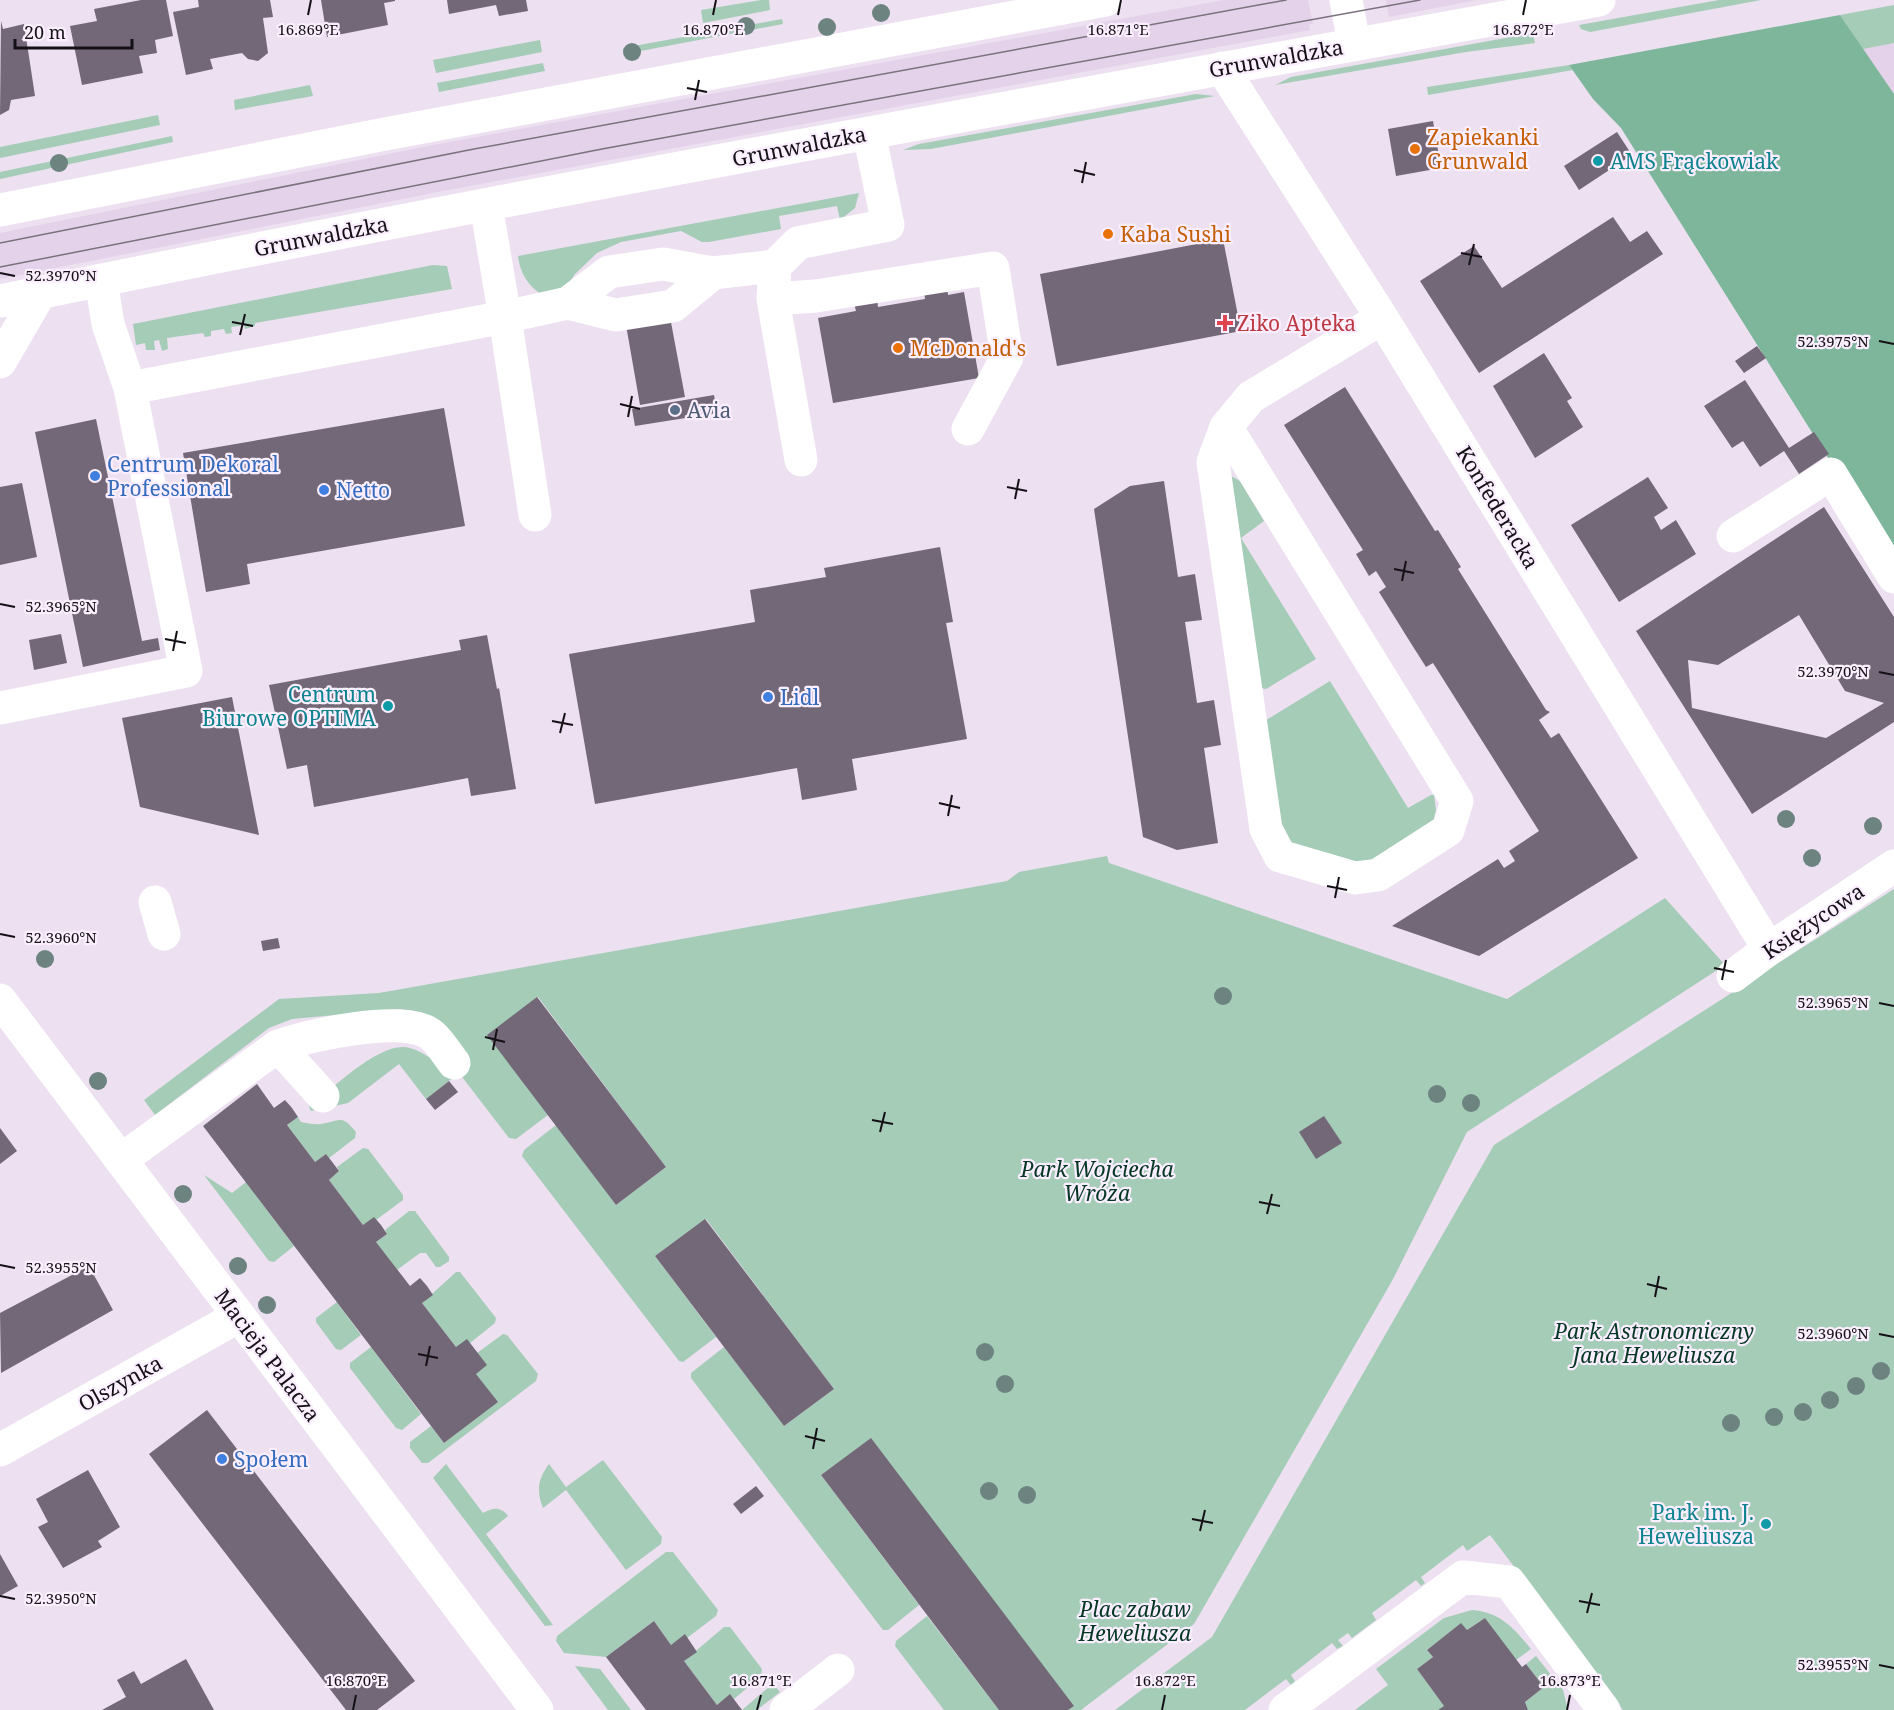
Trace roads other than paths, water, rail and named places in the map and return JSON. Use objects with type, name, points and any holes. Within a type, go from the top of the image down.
[{"type":"street","points":[[0,210],[385,134],[1106,0]]},
{"type":"street","points":[[1346,0],[1354,44]]},
{"type":"street","name":"Grunwaldzka","points":[[0,302],[101,280],[486,205],[1599,0]]},
{"type":"street","name":"Konfederacka","points":[[1222,68],[1382,318],[1769,949]]},
{"type":"street","points":[[130,388],[568,303],[609,272],[663,264],[713,273],[775,266],[798,243],[888,225],[869,133]]},
{"type":"street","points":[[486,205],[535,515]]},
{"type":"street","points":[[775,266],[773,299],[801,460]]},
{"type":"street","points":[[773,299],[816,296],[993,268],[1008,357],[968,429]]},
{"type":"street","points":[[568,303],[616,315],[673,306],[713,273]]},
{"type":"street","points":[[0,708],[186,671],[130,388],[108,324],[101,280]]},
{"type":"street","points":[[0,362],[40,293]]},
{"type":"street","points":[[1226,428],[1457,801],[1448,830],[1378,875],[1355,878],[1280,856],[1266,829],[1213,462],[1226,428],[1251,397],[1382,318]]},
{"type":"street","points":[[1733,536],[1831,474],[1894,577]]},
{"type":"street","name":"Księżycowa","points":[[1732,976],[1894,866]]},
{"type":"street","points":[[155,902],[164,934]]},
{"type":"street","name":"Macieja Palacza","points":[[0,1000],[537,1710]]},
{"type":"street","points":[[121,1160],[278,1046],[309,1036],[399,1024],[428,1032],[454,1063]]},
{"type":"street","points":[[278,1046],[323,1096]]},
{"type":"street","name":"Olszynka","points":[[0,1450],[239,1316]]},
{"type":"street","points":[[1285,1710],[1463,1577],[1509,1582],[1604,1710]]},
{"type":"street","points":[[786,1710],[838,1670]]},
{"type":"tram line","points":[[0,243],[474,149],[1286,0]]},
{"type":"tram line","points":[[0,267],[602,149],[1420,0]]},
{"type":"place","name":"Zapiekanki Grunwald","points":[[1415,149]]},
{"type":"place","name":"AMS Frąckowiak","points":[[1598,161]]},
{"type":"place","name":"Kaba Sushi","points":[[1108,234]]},
{"type":"place","name":"Ziko Apteka","points":[[1225,323]]},
{"type":"place","name":"McDonald's","points":[[898,348]]},
{"type":"place","name":"Avia","points":[[675,410]]},
{"type":"place","name":"Centrum Dekoral Professional","points":[[95,476]]},
{"type":"place","name":"Netto","points":[[324,490]]},
{"type":"place","name":"Lidl","points":[[768,697]]},
{"type":"place","name":"Centrum Biurowe OPTIMA","points":[[388,706]]},
{"type":"place","name":"Społem","points":[[222,1459]]},
{"type":"place","name":"Park im. J. Heweliusza","points":[[1766,1524]]},
{"type":"park label","name":"Park Wojciecha Wróża","points":[[1097,1181]]},
{"type":"park label","name":"Park Astronomiczny Jana Heweliusza","points":[[1654,1343]]},
{"type":"park label","name":"Plac zabaw Heweliusza","points":[[1135,1621]]}]
